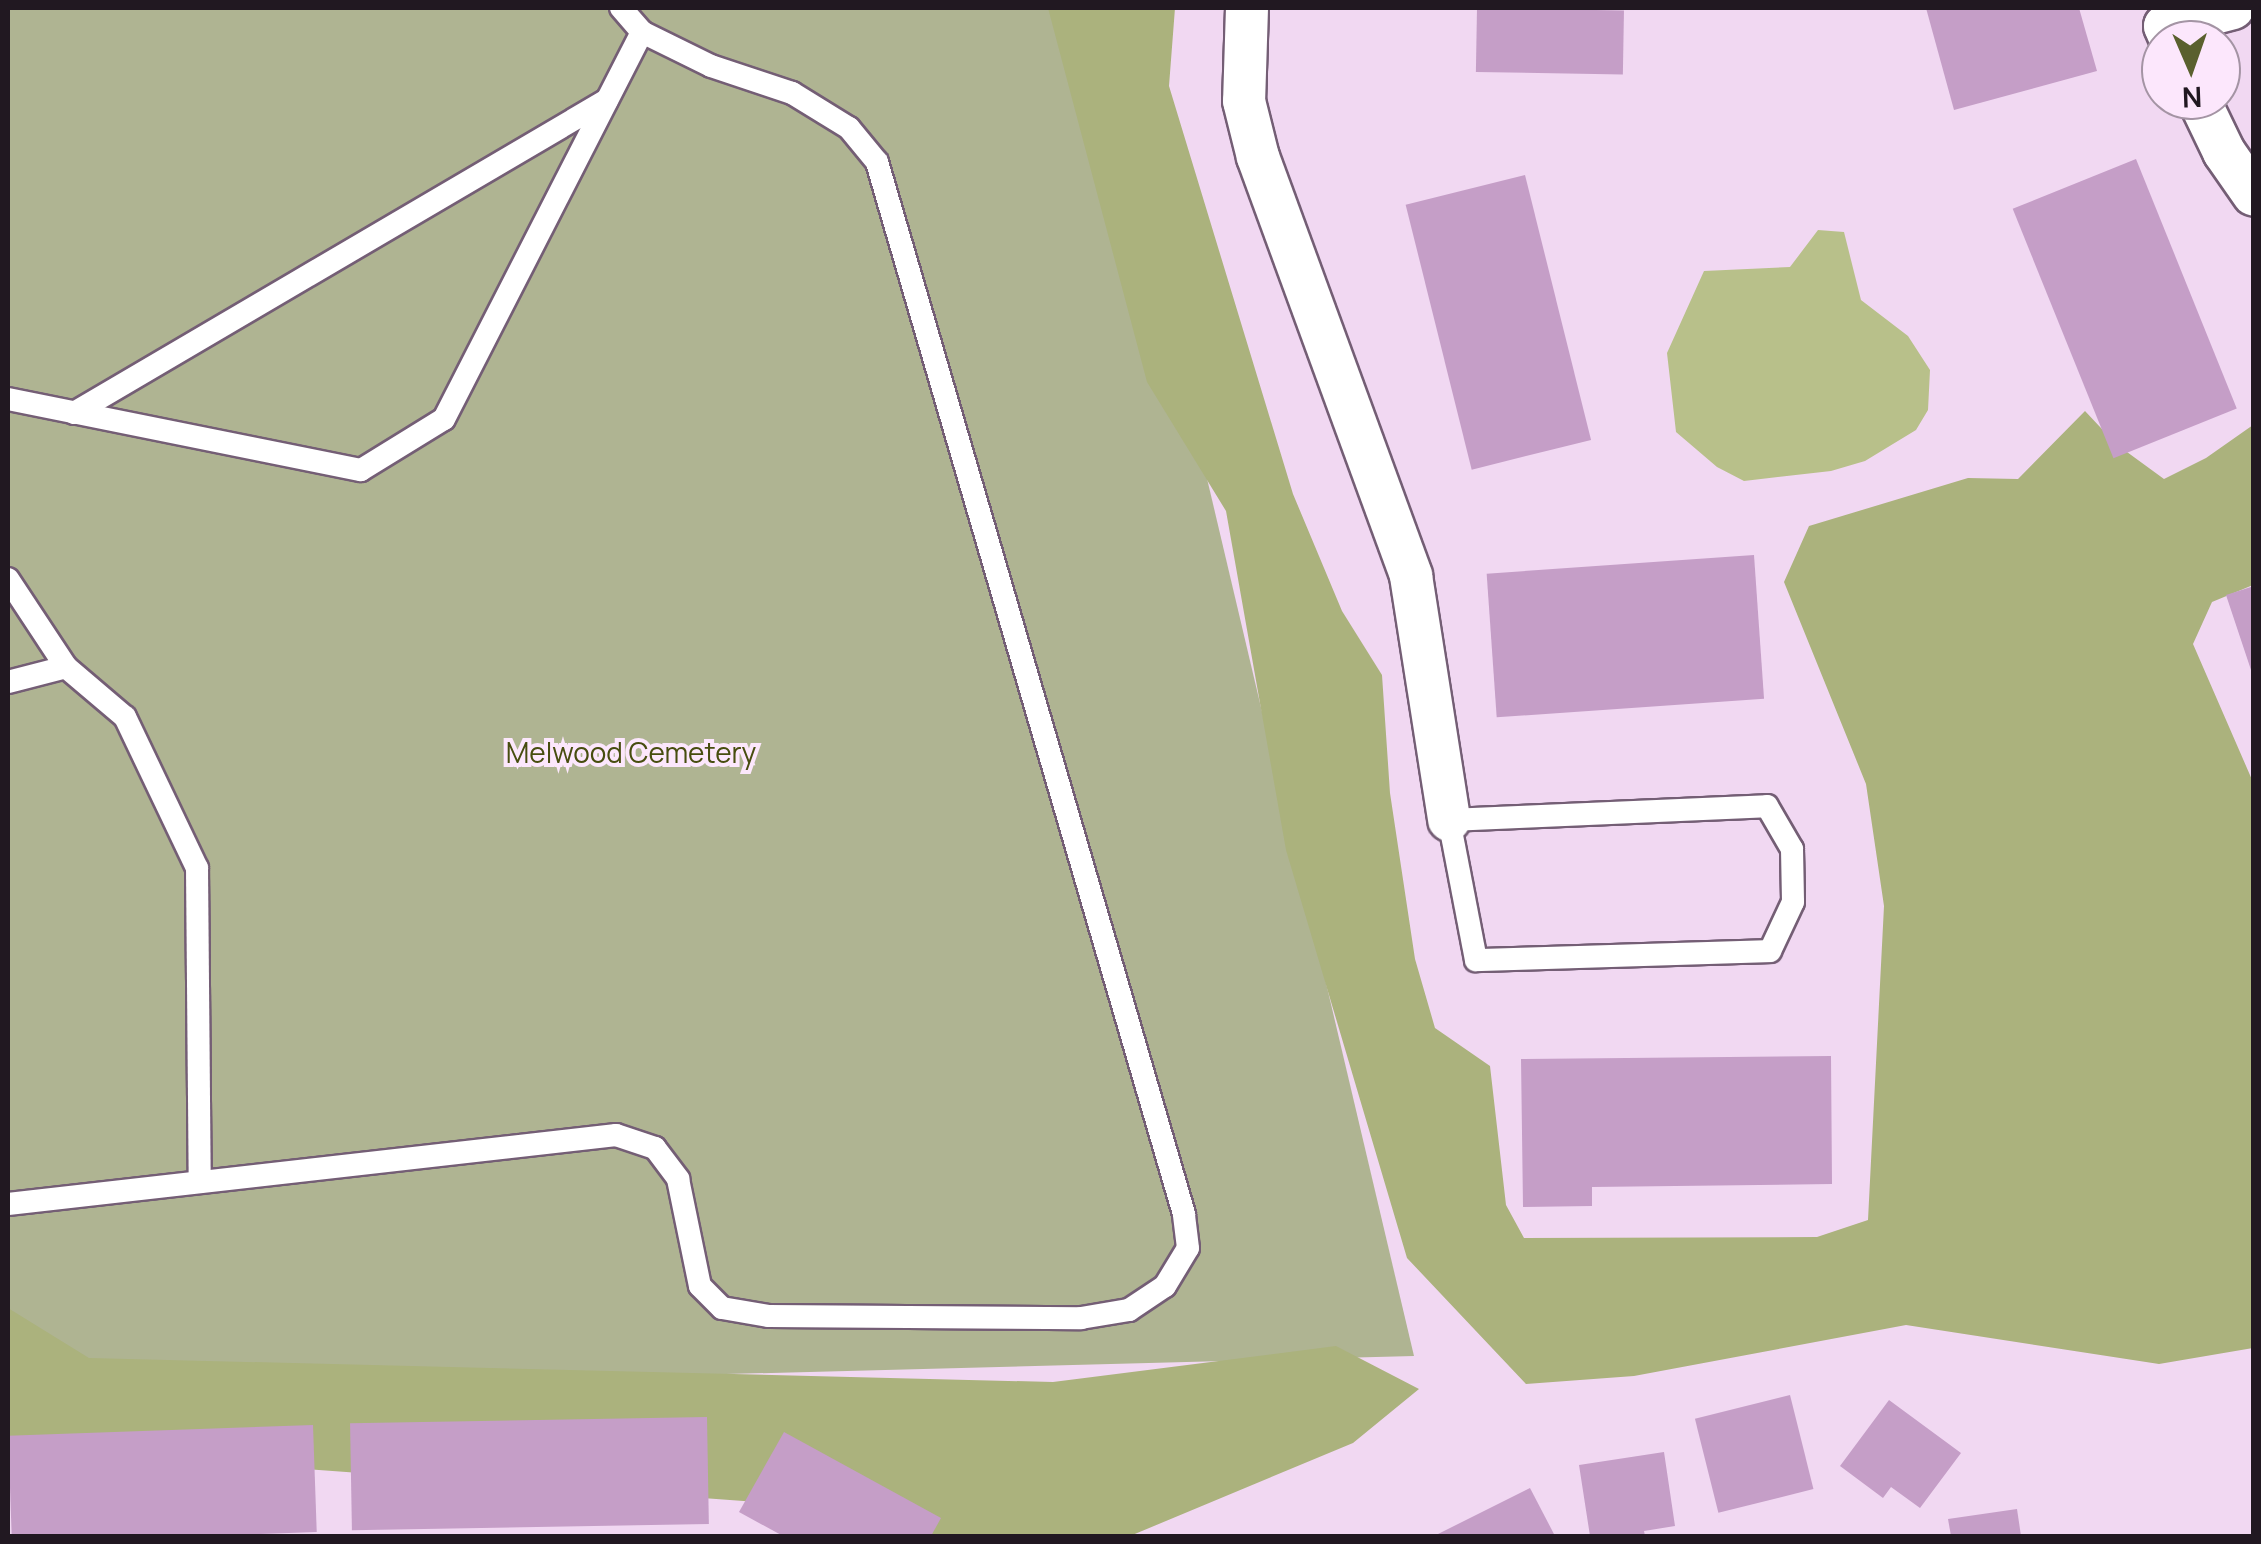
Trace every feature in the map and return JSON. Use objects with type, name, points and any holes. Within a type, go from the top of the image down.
[{"type":"street","points":[[1247,8],[1244,102],[1258,157],[1411,576],[1449,820]]},
{"type":"street","points":[[2185,20],[2233,8]]},
{"type":"street","points":[[2209,120],[2224,152],[2254,195]]},
{"type":"lane","points":[[8,1204],[616,1135],[654,1148],[678,1179],[700,1286],[722,1308],[769,1316],[1080,1318],[1129,1310],[1164,1286],[1188,1248],[1184,1214],[877,162],[849,128],[792,93],[711,66],[642,32],[620,8]]},
{"type":"lane","points":[[8,399],[361,470],[444,418],[642,32]]},
{"type":"lane","points":[[74,412],[607,100]]},
{"type":"lane","points":[[8,579],[66,667],[124,717],[197,868],[200,1182]]},
{"type":"lane","points":[[8,682],[66,667]]},
{"type":"lane","points":[[1767,806],[1792,849],[1793,902],[1770,951],[1476,960],[1449,820],[1767,806]]},
{"type":"green space","name":"Melwood Cemetery","points":[[8,8],[1096,8],[1414,1356],[8,1393]]},
{"type":"shaded area","points":[[1048,8],[1175,8],[1169,86],[1293,494],[1342,611],[1382,675],[1390,793],[1415,959],[1435,1028],[1490,1066],[1506,1205],[1524,1238],[1817,1237],[1868,1220],[1884,906],[1866,784],[1784,582],[1809,526],[1968,478],[2018,479],[2085,411],[2116,444],[2164,479],[2206,458],[2253,425],[2253,585],[2212,602],[2193,644],[2253,782],[2253,1348],[2159,1364],[1906,1325],[1634,1376],[1526,1384],[1407,1258],[1286,850],[1226,511],[1147,382]]},
{"type":"shaded area","points":[[1818,230],[1844,232],[1861,300],[1908,336],[1930,370],[1928,410],[1916,430],[1865,461],[1831,471],[1744,481],[1717,467],[1676,432],[1667,353],[1704,271],[1790,267]]},
{"type":"shaded area","points":[[8,1308],[89,1358],[1053,1382],[1336,1346],[1419,1389],[1353,1443],[1130,1536],[914,1536],[838,1508],[87,1453],[8,1452]]},
{"type":"building","points":[[1477,8],[1624,11],[1623,75],[1476,72]]},
{"type":"building","points":[[1926,8],[2079,8],[2097,71],[1954,110]]},
{"type":"building","points":[[2136,159],[2237,408],[2113,458],[2013,209]]},
{"type":"building","points":[[1525,175],[1591,440],[1472,470],[1406,205]]},
{"type":"building","points":[[1754,555],[1764,699],[1497,717],[1487,574]]},
{"type":"building","points":[[2254,586],[2254,676],[2253,676],[2226,595]]},
{"type":"building","points":[[1831,1056],[1832,1184],[1592,1187],[1592,1206],[1523,1207],[1521,1059]]},
{"type":"building","points":[[1790,1395],[1813,1489],[1718,1513],[1695,1419]]},
{"type":"building","points":[[1889,1400],[1961,1453],[1920,1508],[1891,1487],[1883,1498],[1840,1466]]},
{"type":"building","points":[[707,1417],[709,1524],[352,1530],[350,1423]]},
{"type":"building","points":[[313,1425],[317,1532],[12,1536],[8,1436]]},
{"type":"building","points":[[784,1432],[941,1518],[931,1536],[783,1536],[739,1512]]},
{"type":"building","points":[[1664,1452],[1675,1526],[1644,1531],[1645,1536],[1590,1536],[1579,1465]]},
{"type":"building","points":[[1530,1488],[1555,1536],[1434,1536]]},
{"type":"building","points":[[2017,1509],[2021,1536],[1951,1536],[1948,1519]]}]
